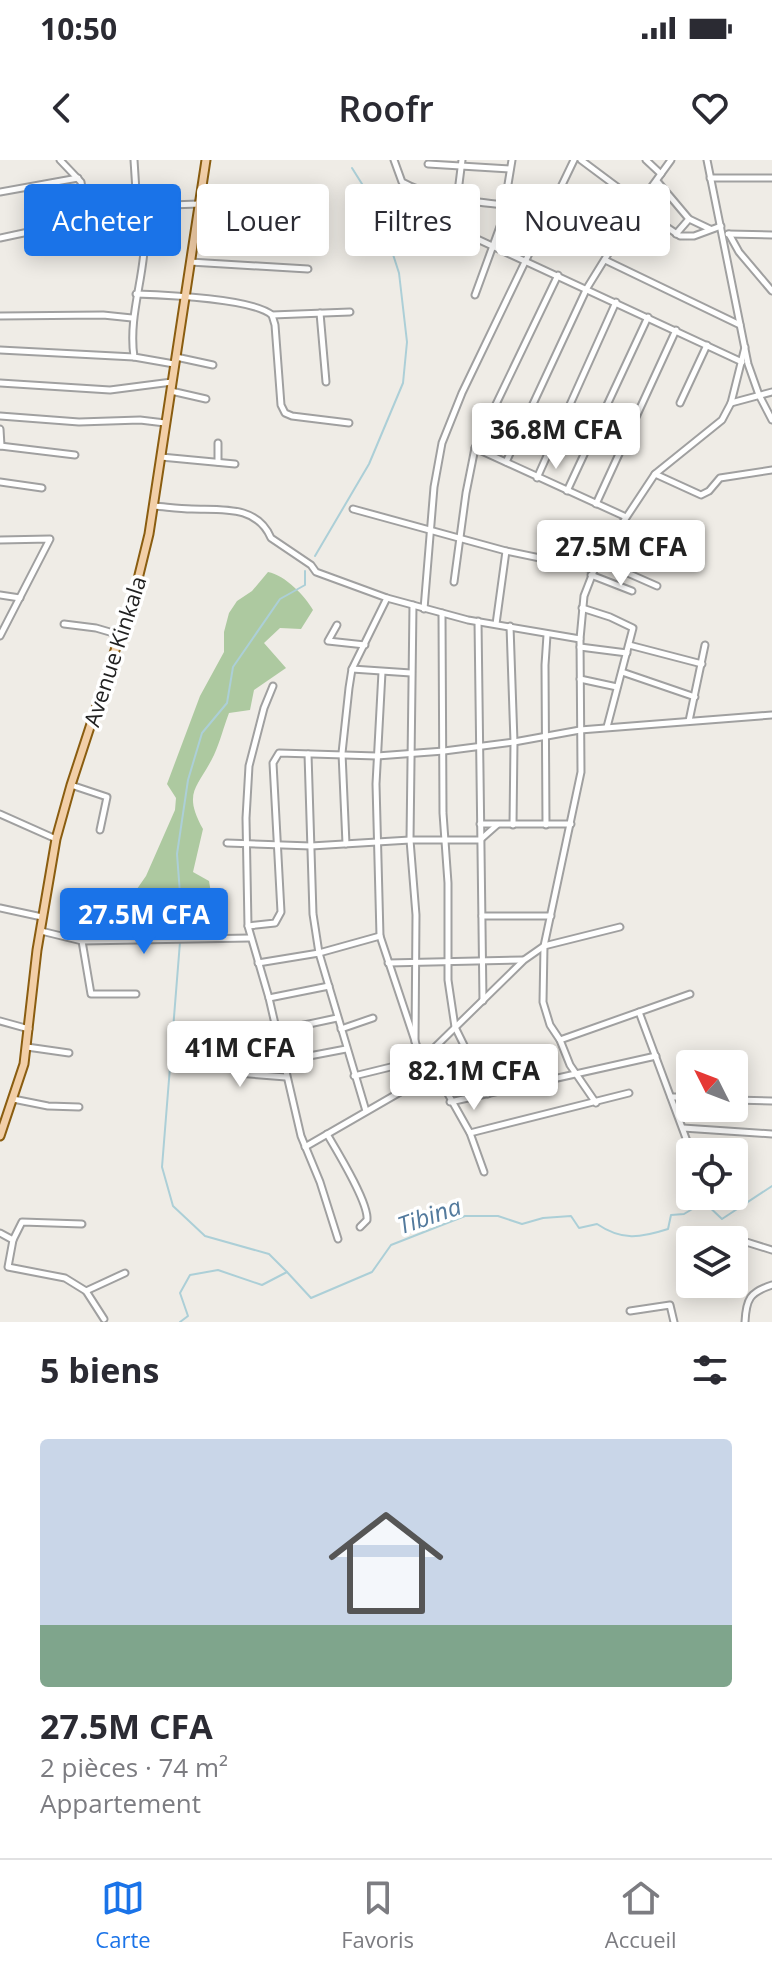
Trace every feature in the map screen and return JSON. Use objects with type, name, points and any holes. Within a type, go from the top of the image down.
[{"type":"main road","name":"Avenue Kinkala","points":[[202,184],[206,160]]},
{"type":"main road","name":"Avenue Kinkala","points":[[0,1136],[27,1047],[40,931],[56,839],[137,583],[154,506],[159,456],[197,217]]},
{"type":"street","points":[[60,160],[80,184]]},
{"type":"street","points":[[134,160],[136,184]]},
{"type":"street","points":[[394,160],[402,182],[408,184]]},
{"type":"street","points":[[508,184],[512,160]]},
{"type":"street","points":[[424,609],[430,531],[442,443],[462,393],[574,160]]},
{"type":"street","points":[[581,160],[611,184]]},
{"type":"street","points":[[646,160],[661,174]]},
{"type":"street","points":[[655,184],[671,160]]},
{"type":"street","points":[[707,160],[721,226],[772,291]]},
{"type":"street","points":[[458,184],[461,163]]},
{"type":"street","points":[[428,164],[461,163],[510,169]]},
{"type":"street","points":[[0,192],[78,178]]},
{"type":"street","points":[[710,178],[772,178]]},
{"type":"street","points":[[657,181],[689,219],[710,229]]},
{"type":"street","points":[[676,234],[689,219]]},
{"type":"street","points":[[670,229],[676,234],[694,236],[721,226]]},
{"type":"street","points":[[0,238],[24,233]]},
{"type":"street","points":[[726,234],[772,235]]},
{"type":"street","points":[[726,234],[745,347],[759,395],[772,420]]},
{"type":"street","points":[[480,239],[742,362]]},
{"type":"street","points":[[475,295],[496,239]]},
{"type":"street","points":[[134,357],[132,318],[143,256]]},
{"type":"street","points":[[506,462],[587,288],[607,256]]},
{"type":"street","points":[[605,259],[741,325]]},
{"type":"street","points":[[190,262],[308,269]]},
{"type":"street","points":[[454,582],[475,448],[558,275]]},
{"type":"street","points":[[763,279],[772,279]]},
{"type":"street","points":[[136,294],[185,296],[261,308],[272,315],[350,312]]},
{"type":"street","points":[[537,478],[616,302]]},
{"type":"street","points":[[320,313],[326,382]]},
{"type":"street","points":[[0,316],[103,315],[132,318]]},
{"type":"street","points":[[272,315],[281,405],[285,413],[349,423]]},
{"type":"street","points":[[567,491],[648,317]]},
{"type":"street","points":[[596,504],[676,330]]},
{"type":"street","points":[[680,403],[707,345]]},
{"type":"street","points":[[596,1103],[576,1074],[550,1025],[543,1002],[544,946],[581,772],[582,608],[598,560],[655,474],[717,427],[731,403],[745,347]]},
{"type":"street","points":[[0,350],[134,357],[213,365]]},
{"type":"street","points":[[0,383],[110,390],[171,386],[206,399]]},
{"type":"street","points":[[731,403],[772,392]]},
{"type":"street","points":[[0,416],[79,422],[140,420],[165,423]]},
{"type":"street","points":[[0,429],[0,446],[75,455]]},
{"type":"street","points":[[218,443],[218,462]]},
{"type":"street","points":[[475,448],[626,517]]},
{"type":"street","points":[[159,456],[235,464]]},
{"type":"street","points":[[655,474],[701,495],[720,478],[772,470]]},
{"type":"street","points":[[0,482],[42,488]]},
{"type":"street","points":[[154,506],[223,509],[249,514],[268,530],[271,538],[311,565],[316,572],[424,609],[580,639]]},
{"type":"street","points":[[353,509],[592,572],[632,591]]},
{"type":"street","points":[[0,540],[50,539],[1,633]]},
{"type":"street","points":[[496,624],[506,551]]},
{"type":"street","points":[[598,560],[657,586]]},
{"type":"street","points":[[0,595],[20,598]]},
{"type":"street","points":[[346,844],[342,753],[352,669],[387,598]]},
{"type":"street","points":[[413,605],[410,840],[416,915],[415,1042]]},
{"type":"street","points":[[582,608],[633,628],[607,727]]},
{"type":"street","points":[[442,613],[448,961],[455,1027],[488,1094]]},
{"type":"street","points":[[478,621],[483,1001]]},
{"type":"street","points":[[64,624],[120,635]]},
{"type":"street","points":[[337,625],[328,641],[365,645]]},
{"type":"street","points":[[510,626],[513,825]]},
{"type":"street","points":[[546,825],[547,635]]},
{"type":"street","points":[[629,645],[702,664]]},
{"type":"street","points":[[689,721],[705,645]]},
{"type":"street","points":[[580,647],[627,653]]},
{"type":"street","points":[[352,669],[412,673]]},
{"type":"street","points":[[382,672],[377,756],[380,936],[415,1042],[432,1064],[450,1102],[470,1133],[484,1172]]},
{"type":"street","points":[[622,672],[695,697]]},
{"type":"street","points":[[580,679],[617,687]]},
{"type":"street","points":[[273,686],[249,766],[246,843],[248,926],[305,1147],[338,1239]]},
{"type":"street","points":[[248,926],[270,924],[279,918],[281,912],[274,759],[284,752],[377,756],[444,751],[580,730],[771,714]]},
{"type":"street","points":[[308,754],[313,914],[319,953],[366,1111]]},
{"type":"street","points":[[71,785],[107,797],[100,830]]},
{"type":"street","points":[[0,814],[56,839]]},
{"type":"street","points":[[480,824],[571,824]]},
{"type":"street","points":[[227,843],[311,846],[410,840],[480,840],[497,825]]},
{"type":"street","points":[[0,908],[42,917]]},
{"type":"street","points":[[482,916],[551,916]]},
{"type":"street","points":[[354,1076],[423,1056],[524,960],[544,946],[620,927]]},
{"type":"street","points":[[40,931],[82,941],[250,938]]},
{"type":"street","points":[[258,963],[319,953],[380,936]]},
{"type":"street","points":[[82,941],[91,994],[136,994]]},
{"type":"street","points":[[388,963],[524,960]]},
{"type":"street","points":[[269,998],[329,986]]},
{"type":"street","points":[[560,1040],[690,994]]},
{"type":"street","points":[[639,1012],[686,1138]]},
{"type":"street","points":[[276,1031],[338,1017]]},
{"type":"street","points":[[341,1029],[373,1018]]},
{"type":"street","points":[[0,1021],[30,1030]]},
{"type":"street","points":[[27,1047],[69,1053]]},
{"type":"street","points":[[283,1061],[346,1049]]},
{"type":"street","points":[[234,1054],[237,1073],[286,1077]]},
{"type":"street","points":[[450,1102],[656,1056]]},
{"type":"street","points":[[475,1066],[504,1058]]},
{"type":"street","points":[[305,1147],[402,1091],[432,1064]]},
{"type":"street","points":[[470,1133],[629,1093]]},
{"type":"street","points":[[671,1097],[676,1097]]},
{"type":"street","points":[[13,1099],[48,1106],[79,1107]]},
{"type":"street","points":[[748,1100],[772,1101]]},
{"type":"street","points":[[683,1128],[772,1134]]},
{"type":"street","points":[[327,1134],[367,1212],[367,1220],[360,1227]]},
{"type":"street","points":[[82,1224],[23,1221],[13,1240],[8,1267],[65,1278],[86,1291],[104,1319]]},
{"type":"street","points":[[0,1233],[13,1240]]},
{"type":"street","points":[[748,1243],[772,1250]]},
{"type":"street","points":[[86,1291],[125,1273]]},
{"type":"street","points":[[745,1322],[749,1297],[754,1291],[772,1285]]},
{"type":"street","points":[[630,1311],[670,1305],[674,1322]]},
{"type":"green space","points":[[268,572],[294,587],[313,610],[301,629],[280,628],[264,643],[286,668],[254,690],[250,710],[229,713],[214,755],[195,790],[194,806],[203,829],[193,872],[209,881],[213,905],[209,922],[194,928],[171,920],[160,912],[145,911],[130,899],[146,876],[175,810],[176,798],[167,784],[200,696],[224,652],[224,632],[229,613],[237,601],[252,591]]},
{"type":"waterway","points":[[315,556],[369,464],[403,383],[407,342],[399,273],[379,211],[352,168]]},
{"type":"waterway","points":[[180,936],[182,920],[177,854],[188,780],[202,733],[227,703],[233,667],[280,599],[305,585],[305,571]]},
{"type":"waterway","points":[[180,942],[162,1167],[173,1206],[205,1236],[269,1254],[287,1272]]},
{"type":"waterway","name":"Tibina","points":[[180,1322],[188,1316],[180,1293],[190,1275],[218,1270],[262,1285],[287,1272],[311,1298],[372,1272],[391,1245],[465,1216],[498,1216],[522,1224],[543,1218],[571,1216],[579,1228],[597,1224],[615,1233],[640,1236],[668,1229],[671,1215],[684,1214],[704,1202],[722,1219],[772,1186]]}]
